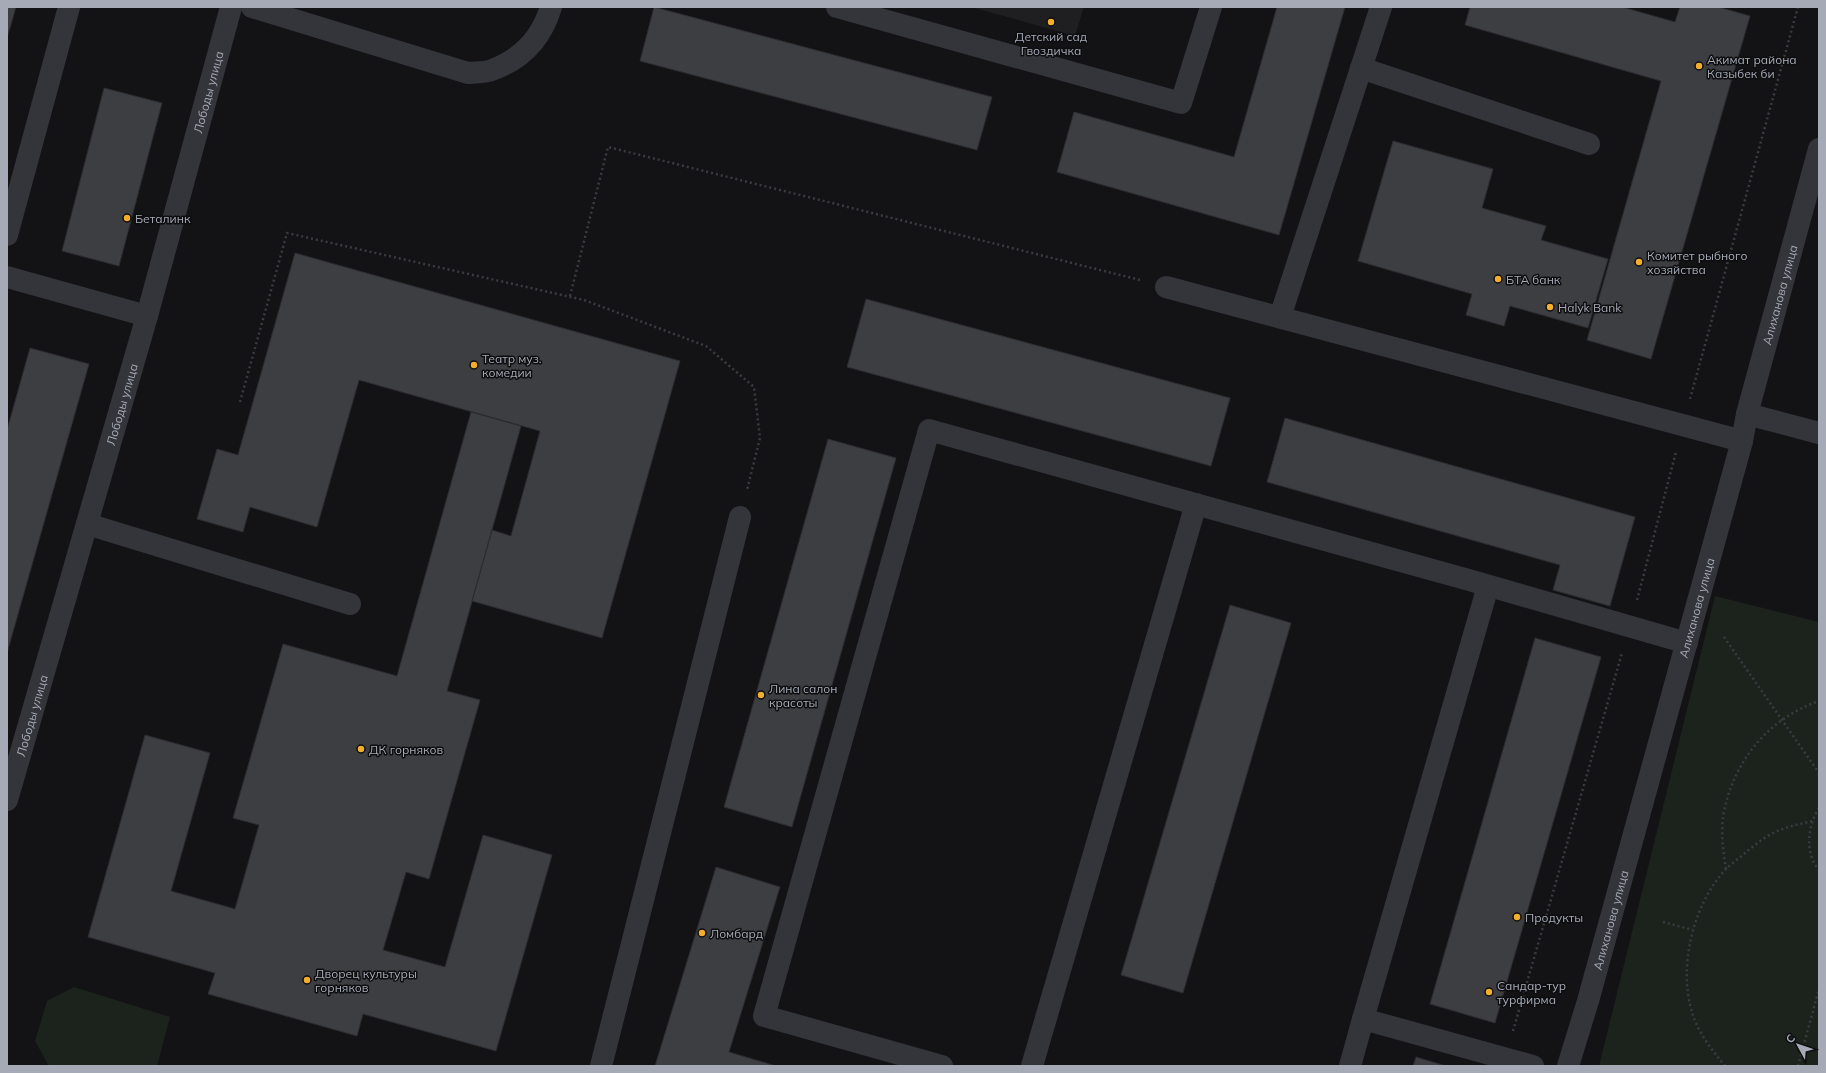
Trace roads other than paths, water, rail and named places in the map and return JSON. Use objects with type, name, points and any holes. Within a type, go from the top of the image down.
[{"type":"street","points":[[7,235],[69,7]]},
{"type":"street","name":"Лободы улица","points":[[7,800],[15,739],[87,524],[147,316],[231,7]]},
{"type":"street","points":[[252,7],[468,73],[492,70],[513,60],[534,43],[547,21],[551,7]]},
{"type":"street","points":[[837,7],[1181,103],[1211,7]]},
{"type":"street","points":[[1280,317],[1381,7]]},
{"type":"street","points":[[1361,68],[1588,144]]},
{"type":"street","name":"Алиханова улица","points":[[1568,1066],[1588,1001],[1742,441],[1747,414],[1819,149]]},
{"type":"street","points":[[7,277],[147,316]]},
{"type":"street","points":[[1166,287],[1742,441]]},
{"type":"street","points":[[1747,414],[1819,433]]},
{"type":"street","points":[[942,1066],[764,1016],[929,430],[1488,586],[1686,643]]},
{"type":"street","points":[[1032,1066],[1196,504]]},
{"type":"street","points":[[601,1066],[740,517]]},
{"type":"street","points":[[87,524],[350,604]]},
{"type":"street","points":[[1350,1066],[1488,586]]},
{"type":"street","points":[[1363,1019],[1533,1066]]},
{"type":"place","name":"Детский сад Гвоздичка","points":[[1051,22]]},
{"type":"place","name":"Акимат района Казыбек би","points":[[1699,66]]},
{"type":"place","name":"Беталинк","points":[[127,218]]},
{"type":"place","name":"Комитет рыбного хозяйства","points":[[1639,262]]},
{"type":"place","name":"БТА банк","points":[[1498,279]]},
{"type":"place","name":"Halyk Bank","points":[[1550,307]]},
{"type":"place","name":"Театр муз. комедии","points":[[474,365]]},
{"type":"place","name":"Лина салон красоты","points":[[761,695]]},
{"type":"place","name":"ДК горняков","points":[[361,749]]},
{"type":"place","name":"Продукты","points":[[1517,917]]},
{"type":"place","name":"Ломбард","points":[[702,933]]},
{"type":"place","name":"Дворец культуры горняков","points":[[307,980]]},
{"type":"place","name":"Сандар-тур турфирма","points":[[1489,992]]}]
